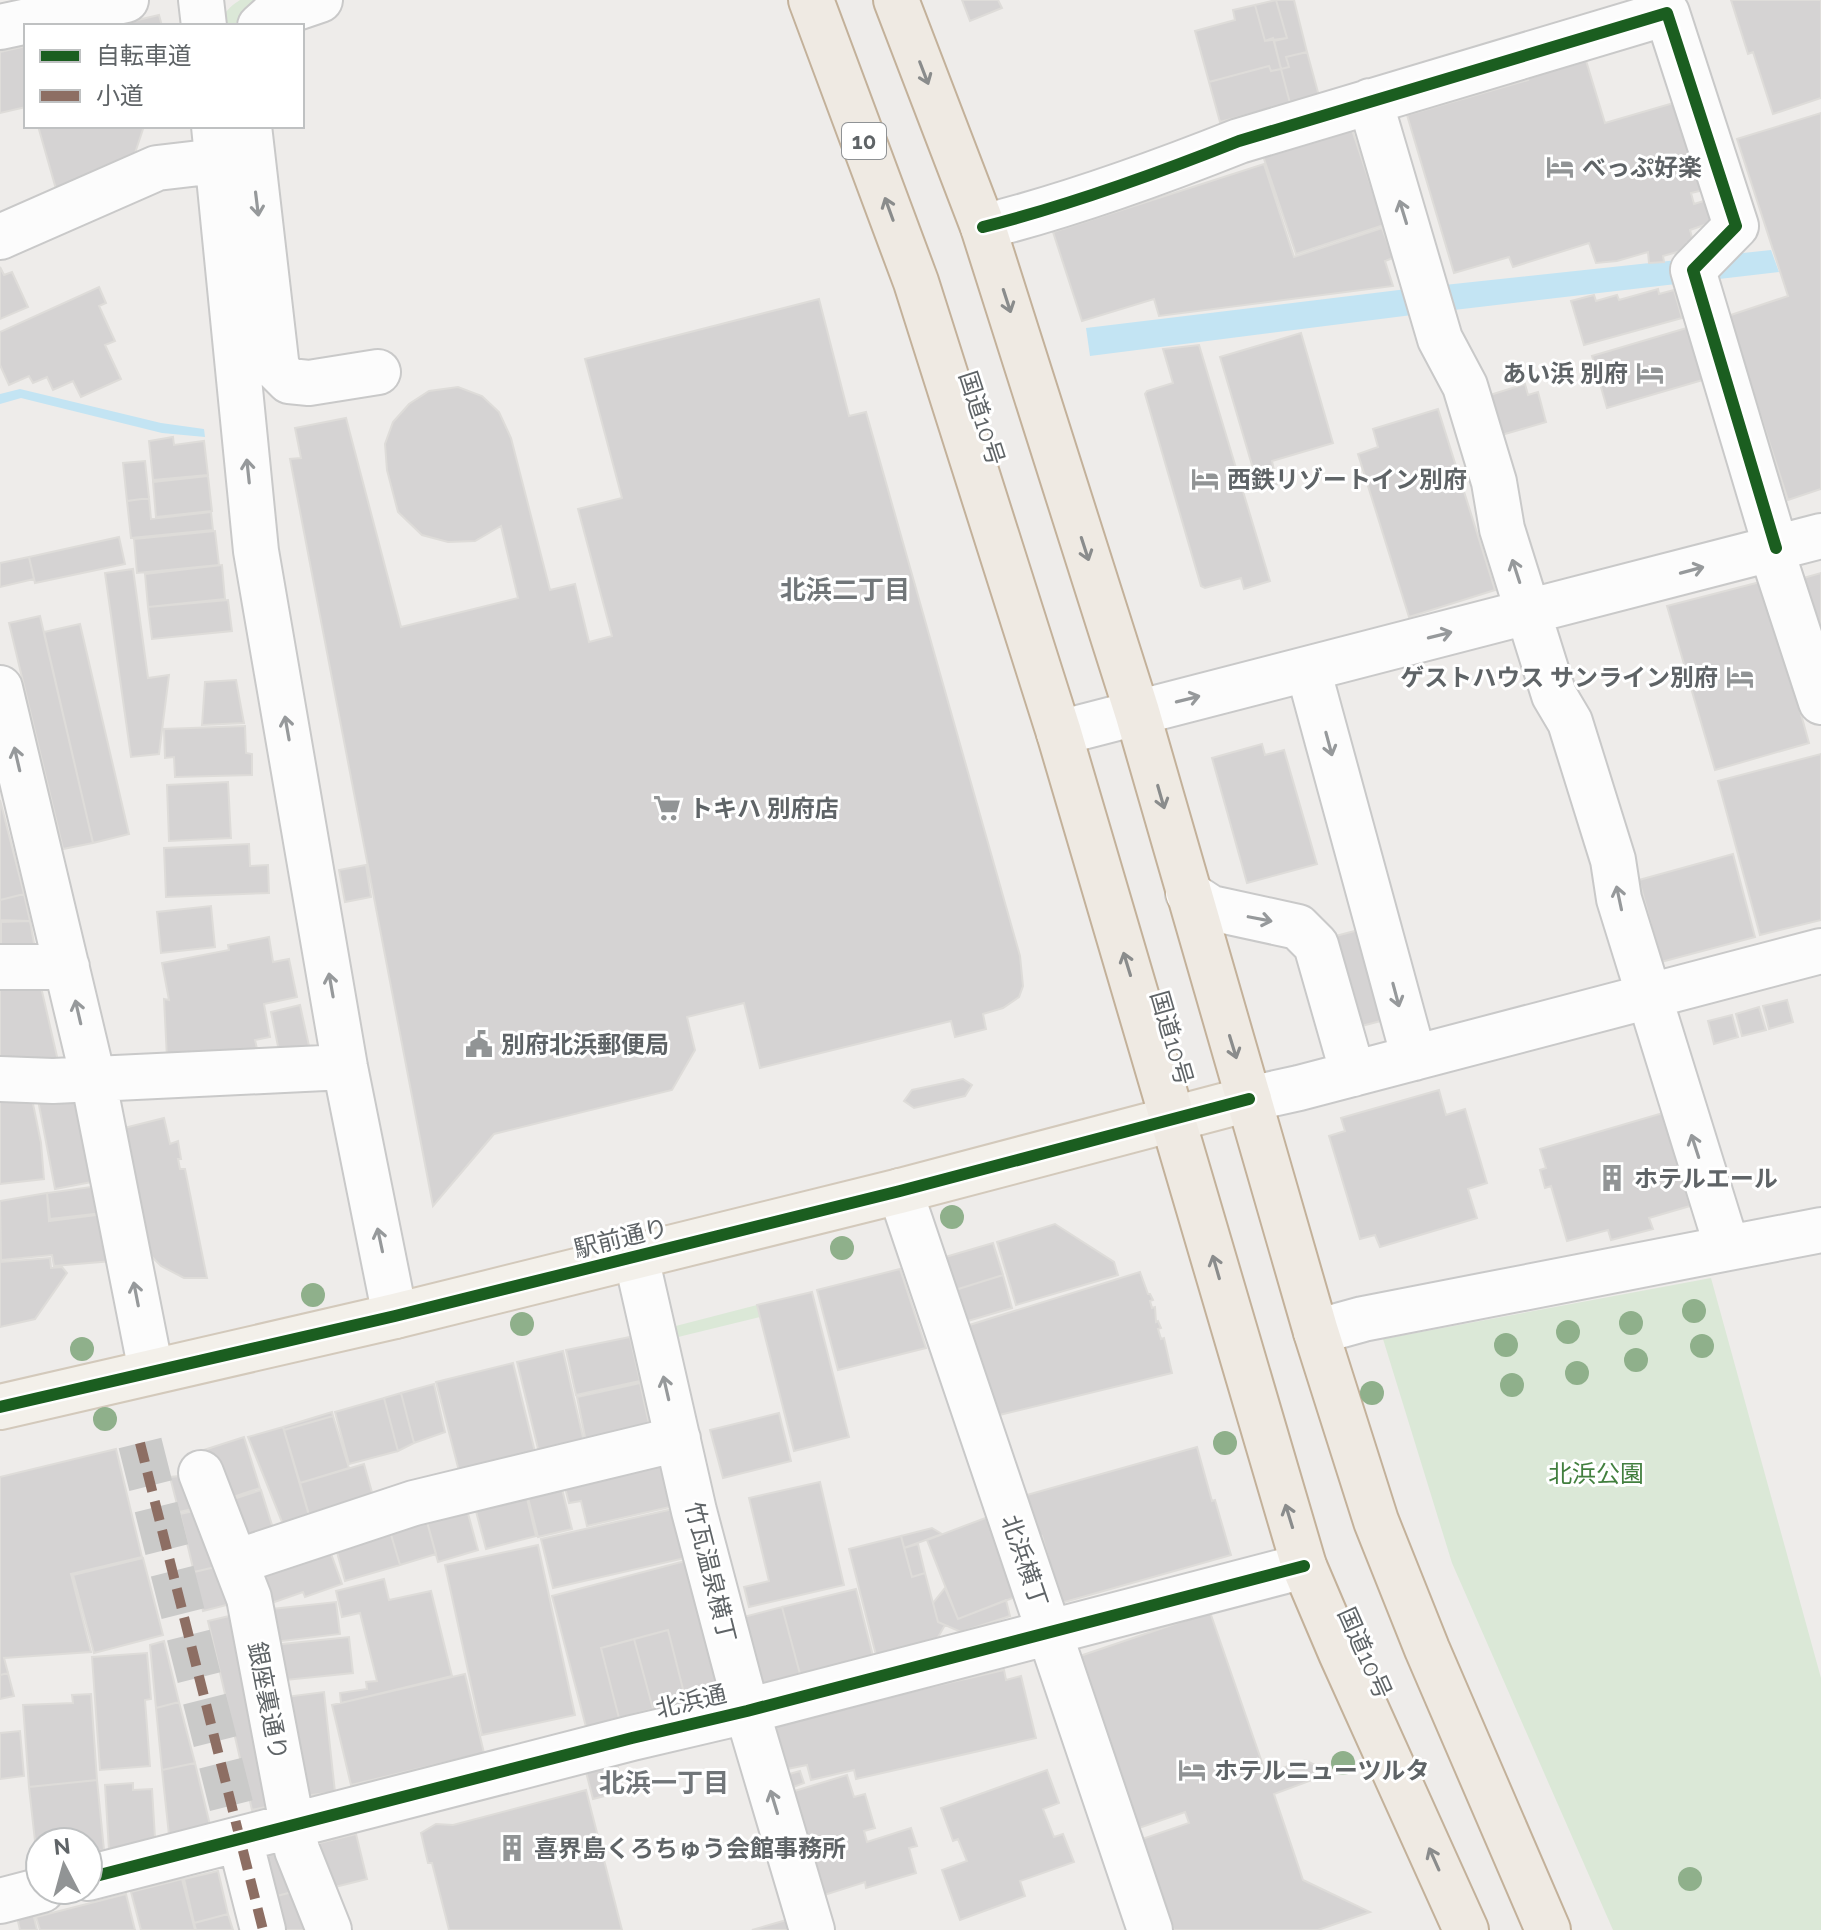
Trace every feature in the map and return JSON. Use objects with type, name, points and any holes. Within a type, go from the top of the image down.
[{"type":"highway","name":"国道10号","points":[[811,0],[916,282],[1059,733],[1304,1566],[1466,1930]]},
{"type":"highway","points":[[896,0],[983,227],[1137,712],[1316,1332],[1366,1491],[1403,1590],[1548,1930]]},
{"type":"main road","name":"駅前通り","points":[[0,1407],[636,1257],[1249,1099]]},
{"type":"street","points":[[0,27],[126,0]]},
{"type":"street","points":[[201,0],[204,24]]},
{"type":"street","points":[[262,24],[270,17],[320,0]]},
{"type":"street","points":[[983,227],[1177,166],[1239,141],[1665,6],[1736,226],[1702,269],[1774,549],[1821,702]]},
{"type":"street","points":[[1370,101],[1440,339],[1465,386],[1494,482],[1502,529],[1554,695],[1570,722],[1609,846],[1619,899],[1648,998],[1727,1247]]},
{"type":"street","points":[[249,128],[277,369],[289,381],[309,383],[378,372]]},
{"type":"street","points":[[0,237],[216,144],[256,551],[345,1067],[395,1316]]},
{"type":"street","points":[[1059,733],[1821,536]]},
{"type":"street","points":[[1308,669],[1414,1058]]},
{"type":"street","points":[[0,688],[93,1078],[151,1371]]},
{"type":"street","points":[[1188,893],[1211,908],[1298,927],[1316,945],[1353,1074]]},
{"type":"street","points":[[1249,1099],[1821,951]]},
{"type":"street","points":[[0,967],[67,967]]},
{"type":"street","points":[[0,1079],[345,1067]]},
{"type":"street","name":"北浜横丁","points":[[900,1191],[1150,1930]]},
{"type":"street","points":[[1316,1332],[1363,1319],[1821,1230]]},
{"type":"street","name":"竹瓦温泉横丁","points":[[636,1257],[678,1439],[747,1711],[812,1930]]},
{"type":"street","points":[[236,1562],[414,1503],[678,1439]]},
{"type":"street","name":"銀座裏通り","points":[[201,1473],[249,1598],[297,1850],[329,1930]]},
{"type":"street","name":"北浜通","points":[[104,1874],[1304,1566]]},
{"type":"street","points":[[240,1840],[263,1930]]},
{"type":"street","points":[[0,1901],[24,1895]]},
{"type":"green space","points":[[240,0],[258,0],[235,24],[220,24]]},
{"type":"green space","name":"北浜公園","points":[[1711,1278],[1821,1678],[1821,1930],[1613,1930],[1452,1563],[1383,1339]]},
{"type":"green space","points":[[757,1305],[760,1317],[670,1339],[668,1328]]},
{"type":"water","points":[[1771,250],[1779,272],[1090,356],[1086,328],[1407,289]]},
{"type":"water","points":[[20,389],[161,423],[204,429],[205,437],[162,433],[21,398],[0,404],[0,394]]},
{"type":"building","points":[[962,0],[998,0],[1002,8],[970,21]]},
{"type":"building","points":[[1276,0],[1294,0],[1307,52],[1286,57],[1289,67],[1281,69],[1274,41],[1287,38]]},
{"type":"building","points":[[1276,0],[1287,38],[1265,41],[1255,5]]},
{"type":"building","points":[[1731,0],[1821,0],[1821,98],[1773,114],[1753,52],[1748,54]]},
{"type":"building","points":[[1255,5],[1265,41],[1273,38],[1281,69],[1271,71],[1269,66],[1209,82],[1195,31],[1235,20],[1233,10]]},
{"type":"building","points":[[159,15],[161,24],[121,24]]},
{"type":"building","points":[[24,46],[24,107],[0,113],[0,52]]},
{"type":"building","points":[[1307,52],[1319,96],[1290,103],[1281,69],[1289,67],[1286,57]]},
{"type":"building","name":"べっぷ好楽","points":[[1584,54],[1605,123],[1677,102],[1704,190],[1691,193],[1694,204],[1707,200],[1713,222],[1690,230],[1693,241],[1687,243],[1688,249],[1663,256],[1664,262],[1649,263],[1648,252],[1596,263],[1589,243],[1513,267],[1509,257],[1454,273],[1407,115],[1528,80],[1525,72]]},
{"type":"building","points":[[1269,66],[1271,71],[1281,69],[1290,103],[1220,122],[1209,82]]},
{"type":"building","points":[[1821,113],[1821,489],[1788,500],[1728,316],[1788,296],[1737,139]]},
{"type":"building","points":[[1351,127],[1384,225],[1296,254],[1263,156]]},
{"type":"building","points":[[39,128],[143,128],[135,153],[56,189]]},
{"type":"building","points":[[1264,164],[1294,257],[1382,228],[1393,258],[1385,261],[1393,286],[1159,316],[1154,299],[1082,321],[1053,232]]},
{"type":"building","points":[[0,267],[4,275],[12,272],[28,307],[0,319]]},
{"type":"building","points":[[99,287],[106,303],[99,306],[115,341],[105,345],[121,379],[81,397],[73,381],[53,390],[47,377],[33,383],[29,376],[9,385],[0,365],[0,332]]},
{"type":"building","points":[[1658,289],[1659,294],[1674,290],[1682,318],[1584,345],[1571,301],[1594,295],[1596,301],[1617,295],[1619,300]]},
{"type":"building","name":"トキハ 別府店","points":[[819,299],[849,416],[866,412],[1020,956],[1023,986],[1019,997],[1003,1008],[983,1014],[986,1029],[955,1037],[951,1021],[760,1068],[744,1003],[687,1017],[695,1050],[672,1090],[494,1134],[433,1206],[290,459],[301,458],[295,428],[346,418],[401,627],[518,598],[501,526],[475,541],[448,542],[422,535],[398,512],[387,470],[385,444],[393,422],[409,404],[429,391],[458,387],[482,396],[499,412],[511,438],[550,590],[575,584],[589,642],[612,636],[578,509],[622,498],[585,359]]},
{"type":"building","name":"あい浜 別府","points":[[1690,327],[1706,379],[1607,408],[1592,356]]},
{"type":"building","points":[[1301,333],[1333,443],[1272,461],[1277,484],[1270,489],[1262,488],[1257,482],[1220,357]]},
{"type":"building","name":"西鉄リゾートイン別府","points":[[1199,345],[1270,581],[1244,589],[1241,578],[1205,588],[1201,586],[1145,394],[1173,383],[1163,349]]},
{"type":"building","points":[[1525,384],[1528,395],[1538,392],[1546,422],[1498,436],[1487,396]]},
{"type":"building","points":[[1438,409],[1495,590],[1409,617],[1358,454],[1378,447],[1373,429]]},
{"type":"building","points":[[173,437],[174,445],[204,441],[208,475],[153,480],[149,441]]},
{"type":"building","points":[[145,461],[149,498],[127,501],[123,463]]},
{"type":"building","points":[[208,476],[212,511],[156,517],[153,482]]},
{"type":"building","points":[[149,498],[151,519],[211,512],[213,530],[131,538],[127,501]]},
{"type":"building","points":[[215,531],[219,565],[137,573],[134,539]]},
{"type":"building","points":[[119,537],[125,564],[35,583],[29,557]]},
{"type":"building","points":[[29,557],[34,579],[0,587],[0,563]]},
{"type":"building","points":[[222,565],[225,599],[148,607],[145,574]]},
{"type":"building","points":[[133,569],[148,678],[169,675],[159,754],[131,757],[105,573]]},
{"type":"building","points":[[1821,573],[1821,646],[1800,579]]},
{"type":"building","name":"ゲストハウス サンライン別府","points":[[1764,581],[1809,743],[1715,770],[1667,606]]},
{"type":"building","points":[[228,600],[232,631],[152,639],[148,607]]},
{"type":"building","points":[[40,616],[93,843],[63,849],[9,623]]},
{"type":"building","points":[[80,624],[129,834],[93,843],[44,632]]},
{"type":"building","points":[[236,680],[244,723],[202,725],[205,682]]},
{"type":"building","points":[[245,726],[246,753],[252,754],[252,775],[175,777],[174,757],[165,758],[164,729]]},
{"type":"building","points":[[1262,744],[1265,755],[1284,750],[1317,864],[1247,883],[1212,758]]},
{"type":"building","points":[[1821,754],[1821,920],[1760,935],[1718,781]]},
{"type":"building","points":[[228,782],[231,838],[169,841],[167,785]]},
{"type":"building","points":[[0,800],[24,894],[0,900]]},
{"type":"building","points":[[249,844],[250,866],[268,865],[269,893],[166,897],[164,848]]},
{"type":"building","points":[[1733,854],[1755,937],[1661,962],[1639,880]]},
{"type":"building","points":[[366,865],[371,897],[345,902],[339,870]]},
{"type":"building","points":[[24,894],[30,921],[0,920],[0,900]]},
{"type":"building","points":[[211,906],[215,947],[161,953],[157,912]]},
{"type":"building","points":[[30,921],[37,960],[1,959],[1,922]]},
{"type":"building","points":[[1366,928],[1392,1018],[1358,1027],[1332,937]]},
{"type":"building","points":[[269,937],[273,962],[289,959],[297,997],[264,1004],[270,1037],[255,1040],[258,1053],[167,1058],[164,999],[169,1000],[162,963],[229,950],[228,945]]},
{"type":"building","points":[[0,973],[41,987],[58,1061],[0,1057]]},
{"type":"building","points":[[1787,1000],[1793,1022],[1769,1029],[1763,1006]]},
{"type":"building","points":[[300,1005],[311,1055],[281,1061],[271,1012]]},
{"type":"building","points":[[1759,1007],[1766,1030],[1742,1036],[1736,1014]]},
{"type":"building","points":[[1732,1015],[1738,1037],[1714,1044],[1708,1021]]},
{"type":"building","points":[[963,1079],[972,1085],[965,1096],[914,1108],[904,1101],[912,1090]]},
{"type":"building","points":[[1439,1090],[1446,1115],[1465,1109],[1487,1183],[1468,1189],[1477,1218],[1380,1247],[1375,1235],[1360,1239],[1329,1136],[1345,1131],[1341,1118]]},
{"type":"building","points":[[0,1094],[31,1094],[41,1143],[44,1179],[0,1184]]},
{"type":"building","points":[[37,1095],[75,1099],[97,1181],[55,1189]]},
{"type":"building","name":"ホテルエール","points":[[1663,1113],[1690,1206],[1649,1218],[1653,1229],[1611,1240],[1608,1230],[1567,1241],[1551,1186],[1545,1188],[1540,1170],[1546,1168],[1540,1149]]},
{"type":"building","points":[[164,1118],[170,1144],[178,1141],[180,1169],[185,1169],[207,1278],[184,1278],[161,1266],[147,1252],[124,1128]]},
{"type":"building","points":[[98,1186],[103,1213],[50,1219],[47,1193]]},
{"type":"building","points":[[47,1193],[49,1221],[104,1214],[112,1261],[54,1266],[52,1255],[1,1260],[0,1201]]},
{"type":"building","points":[[1055,1224],[1114,1262],[1118,1275],[1016,1305],[997,1242]]},
{"type":"building","points":[[993,1243],[1003,1275],[952,1291],[942,1258]]},
{"type":"building","points":[[50,1258],[51,1268],[62,1267],[67,1273],[35,1319],[0,1327],[0,1262]]},
{"type":"building","points":[[900,1269],[926,1348],[838,1370],[817,1290]]},
{"type":"building","points":[[1140,1272],[1153,1300],[1150,1301],[1152,1308],[1155,1307],[1156,1322],[1161,1328],[1158,1329],[1161,1339],[1164,1338],[1172,1373],[991,1417],[963,1327]]},
{"type":"building","points":[[1003,1275],[1012,1308],[961,1323],[952,1291]]},
{"type":"building","points":[[812,1292],[849,1437],[794,1451],[757,1305]]},
{"type":"building","points":[[630,1337],[640,1381],[576,1395],[566,1350]]},
{"type":"building","points":[[563,1351],[585,1446],[540,1457],[517,1362]]},
{"type":"building","points":[[513,1363],[536,1456],[460,1475],[436,1382]]},
{"type":"building","points":[[640,1383],[651,1433],[587,1447],[577,1397]]},
{"type":"building","points":[[434,1384],[445,1432],[414,1443],[401,1393]]},
{"type":"building","points":[[401,1393],[414,1443],[398,1451],[384,1398]]},
{"type":"building","points":[[384,1398],[398,1451],[349,1464],[335,1412]]},
{"type":"building","points":[[332,1412],[333,1416],[284,1430],[283,1427]]},
{"type":"building","points":[[779,1413],[791,1461],[723,1478],[710,1430]]},
{"type":"building","points":[[333,1416],[349,1468],[300,1483],[284,1430]]},
{"type":"building","points":[[283,1427],[313,1529],[288,1537],[248,1437]]},
{"type":"building","points":[[244,1437],[260,1488],[221,1501],[204,1450]]},
{"type":"building","points":[[1197,1447],[1231,1555],[1061,1603],[1027,1495]]},
{"type":"building","points":[[116,1449],[142,1557],[71,1574],[91,1652],[4,1658],[8,1673],[0,1675],[0,1477]]},
{"type":"building","points":[[662,1453],[674,1506],[587,1526],[581,1501],[569,1503],[562,1476]]},
{"type":"building","points":[[364,1464],[377,1510],[313,1529],[300,1483]]},
{"type":"building","points":[[190,1475],[202,1507],[179,1512],[170,1477]]},
{"type":"building","points":[[559,1477],[572,1529],[538,1537],[525,1486]]},
{"type":"building","points":[[820,1482],[844,1585],[749,1607],[744,1587],[769,1581],[749,1498]]},
{"type":"building","points":[[524,1486],[536,1536],[486,1549],[473,1500]]},
{"type":"building","points":[[261,1490],[277,1541],[237,1554],[221,1503]]},
{"type":"building","points":[[464,1499],[478,1550],[438,1562],[424,1511]]},
{"type":"building","points":[[203,1509],[224,1565],[194,1572],[180,1514]]},
{"type":"building","points":[[673,1509],[685,1558],[553,1588],[541,1539]]},
{"type":"building","points":[[424,1511],[436,1554],[400,1565],[387,1521]]},
{"type":"building","points":[[988,1517],[1018,1596],[958,1619],[927,1540]]},
{"type":"building","points":[[387,1521],[400,1565],[345,1581],[333,1538]]},
{"type":"building","points":[[932,1528],[942,1534],[904,1548],[901,1536]]},
{"type":"building","points":[[901,1536],[912,1577],[925,1573],[938,1622],[945,1625],[937,1639],[876,1655],[849,1549]]},
{"type":"building","points":[[326,1540],[342,1584],[305,1597],[303,1592],[266,1605],[248,1568]]},
{"type":"building","points":[[918,1544],[925,1573],[912,1577],[904,1548]]},
{"type":"building","points":[[538,1545],[575,1715],[482,1735],[445,1565]]},
{"type":"building","points":[[143,1558],[163,1635],[94,1653],[73,1575]]},
{"type":"building","points":[[685,1561],[719,1692],[686,1701],[668,1630],[601,1648],[619,1718],[586,1727],[552,1596]]},
{"type":"building","points":[[224,1565],[238,1602],[203,1611],[194,1572]]},
{"type":"building","points":[[384,1579],[389,1600],[431,1591],[452,1676],[341,1703],[340,1693],[367,1689],[366,1682],[377,1681],[360,1613],[342,1617],[336,1591]]},
{"type":"building","points":[[945,1588],[958,1619],[1006,1600],[1010,1616],[961,1632],[938,1622],[933,1603]]},
{"type":"building","points":[[856,1589],[873,1656],[800,1674],[782,1607]]},
{"type":"building","points":[[336,1602],[340,1634],[266,1643],[263,1610]]},
{"type":"building","points":[[782,1607],[800,1674],[753,1686],[736,1619]]},
{"type":"building","name":"ホテルニューツルタ","points":[[1210,1612],[1266,1774],[1305,1760],[1319,1767],[1312,1780],[1274,1794],[1303,1880],[1370,1912],[1318,1930],[1174,1930],[1142,1839],[1189,1823],[1185,1812],[1139,1828],[1080,1656]]},
{"type":"building","points":[[242,1613],[275,1805],[252,1810],[208,1621]]},
{"type":"building","points":[[668,1630],[686,1701],[653,1709],[634,1639]]},
{"type":"building","points":[[349,1637],[353,1673],[276,1681],[273,1645]]},
{"type":"building","points":[[634,1639],[653,1709],[619,1718],[601,1648]]},
{"type":"building","points":[[164,1641],[179,1702],[156,1708],[150,1645]]},
{"type":"building","points":[[147,1653],[151,1699],[145,1700],[150,1766],[100,1770],[92,1657]]},
{"type":"building","points":[[1004,1670],[1006,1680],[1021,1676],[1036,1738],[856,1779],[854,1770],[811,1780],[807,1765],[782,1770],[771,1724]]},
{"type":"building","points":[[8,1673],[14,1696],[0,1699],[0,1675]]},
{"type":"building","points":[[465,1674],[484,1753],[351,1785],[332,1705]]},
{"type":"building","points":[[324,1692],[335,1792],[296,1797],[285,1697]]},
{"type":"building","points":[[91,1694],[97,1780],[29,1787],[23,1705],[73,1703],[72,1695]]},
{"type":"building","points":[[179,1702],[195,1763],[162,1770],[156,1708]]},
{"type":"building","points":[[20,1731],[24,1776],[0,1779],[0,1733]]},
{"type":"building","points":[[195,1763],[210,1825],[169,1835],[162,1770]]},
{"type":"building","points":[[617,1764],[624,1791],[593,1799],[586,1772]]},
{"type":"building","points":[[1047,1770],[1059,1803],[1043,1809],[1054,1837],[1063,1834],[1074,1862],[1020,1881],[1025,1896],[960,1920],[942,1870],[967,1861],[958,1839],[953,1841],[941,1808]]},
{"type":"building","points":[[800,1771],[804,1783],[791,1788],[786,1775]]},
{"type":"building","points":[[847,1775],[854,1797],[865,1794],[875,1828],[864,1831],[867,1842],[911,1828],[917,1846],[909,1848],[916,1873],[866,1888],[865,1882],[818,1897],[788,1793]]},
{"type":"building","points":[[97,1780],[102,1826],[33,1826],[29,1787]]},
{"type":"building","points":[[133,1783],[133,1790],[152,1789],[155,1838],[109,1850],[105,1785]]},
{"type":"building","name":"喜界島くろちゅう会館事務所","points":[[586,1790],[622,1930],[449,1930],[421,1833],[436,1824],[453,1825]]},
{"type":"building","points":[[356,1834],[367,1879],[323,1890],[311,1845]]},
{"type":"building","points":[[284,1850],[300,1890],[273,1897],[262,1855]]},
{"type":"building","points":[[218,1871],[228,1914],[194,1923],[184,1879]]},
{"type":"building","points":[[182,1879],[195,1930],[141,1930],[131,1892]]},
{"type":"building","points":[[300,1890],[315,1930],[281,1930],[273,1897]]},
{"type":"building","points":[[126,1894],[135,1930],[40,1930],[36,1917],[79,1906],[104,1906],[104,1900]]},
{"type":"building","points":[[33,1913],[37,1930],[20,1930],[17,1917]]},
{"type":"building","points":[[228,1914],[233,1930],[196,1930],[194,1923]]},
{"type":"building","points":[[790,1919],[793,1930],[752,1930],[776,1923]]},
{"type":"tunnel","points":[[140,1443],[240,1840]]},
{"type":"marked path","points":[[140,1443],[263,1930]]},
{"type":"cycle path","points":[[983,227],[1113,188],[1239,141],[1667,13],[1736,226],[1693,270],[1776,548]]},
{"type":"cycle path","points":[[0,1407],[395,1316],[900,1191],[1249,1099]]},
{"type":"cycle path","points":[[104,1874],[1304,1566]]},
{"type":"place","name":"べっぷ好楽","points":[[1560,167]]},
{"type":"place","name":"あい浜 別府","points":[[1650,373]]},
{"type":"place","name":"西鉄リゾートイン別府","points":[[1205,479]]},
{"type":"place","name":"ゲストハウス サンライン別府","points":[[1740,677]]},
{"type":"place","name":"トキハ 別府店","points":[[667,808]]},
{"type":"place","name":"別府北浜郵便局","points":[[479,1044]]},
{"type":"place","name":"ホテルエール","points":[[1612,1178]]},
{"type":"place","name":"ホテルニューツルタ","points":[[1192,1770]]},
{"type":"place","name":"喜界島くろちゅう会館事務所","points":[[512,1848]]},
{"type":"district","name":"北浜二丁目","points":[[845,590]]},
{"type":"district","name":"北浜一丁目","points":[[664,1783]]}]
